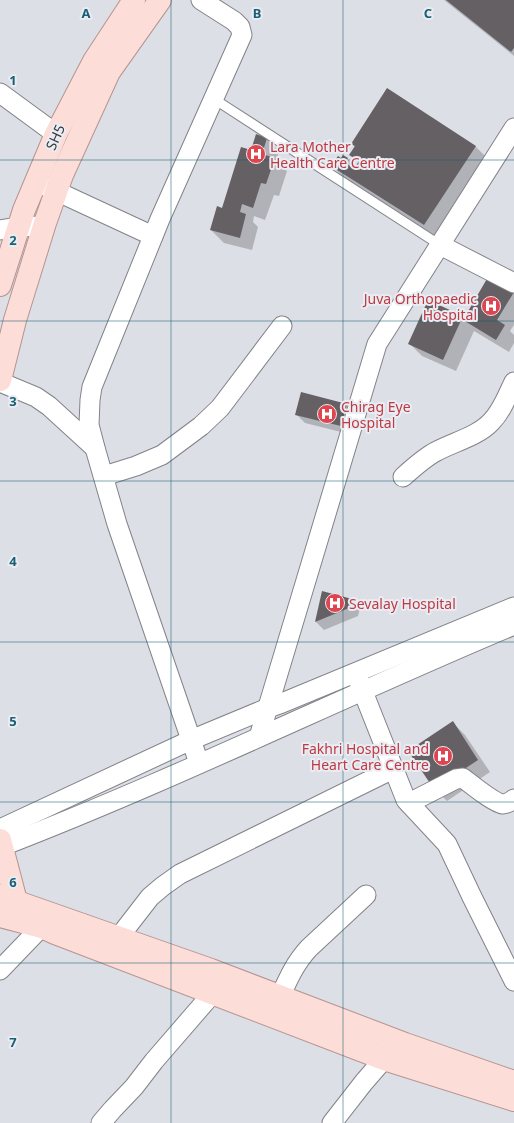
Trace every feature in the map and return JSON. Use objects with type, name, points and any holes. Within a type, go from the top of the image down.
[{"type":"main road","name":"SH5","points":[[0,285],[9,228],[24,210],[56,134],[94,61],[134,0]]},
{"type":"main road","name":"SH5","points":[[0,381],[16,320],[44,226],[62,175],[109,72],[160,0]]},
{"type":"main road","points":[[0,841],[8,898],[48,921],[62,936],[384,1059],[514,1100]]},
{"type":"main road","points":[[0,916],[48,921],[119,937],[211,970],[405,1044],[514,1082]]},
{"type":"street","points":[[199,763],[117,524],[89,425],[92,387],[153,236],[242,35],[240,27],[234,21],[201,0]]},
{"type":"street","points":[[0,93],[56,134]]},
{"type":"street","points":[[259,738],[377,344],[514,128]]},
{"type":"street","points":[[36,182],[153,236]]},
{"type":"street","points":[[9,228],[44,226]]},
{"type":"street","points":[[440,245],[514,283]]},
{"type":"street","points":[[104,476],[136,466],[162,455],[201,426],[220,408],[282,326]]},
{"type":"street","points":[[0,381],[36,397],[49,406],[95,448]]},
{"type":"street","points":[[404,477],[436,451],[481,430],[491,422],[500,411],[514,382]]},
{"type":"street","points":[[0,841],[191,740],[514,607]]},
{"type":"street","points":[[0,841],[66,821],[259,738],[514,625]]},
{"type":"street","points":[[355,672],[406,800],[447,844],[514,981]]},
{"type":"street","points":[[119,937],[150,897],[180,874],[394,769]]},
{"type":"street","points":[[409,803],[456,779],[463,778],[494,801],[503,804],[514,799]]},
{"type":"street","points":[[280,997],[300,957],[366,895]]},
{"type":"street","points":[[0,970],[48,921]]},
{"type":"street","points":[[101,1123],[134,1087],[154,1061],[212,994]]},
{"type":"street","points":[[332,1123],[384,1059]]},
{"type":"lane","points":[[214,98],[440,245]]},
{"type":"building","points":[[446,0],[514,0],[514,48],[511,52]]},
{"type":"building","points":[[387,88],[476,146],[424,225],[331,166],[338,156],[341,158],[343,155],[348,158],[345,163],[354,169],[359,161],[349,155],[355,146],[351,144]]},
{"type":"building","points":[[256,134],[267,138],[262,154],[275,158],[266,184],[261,183],[253,208],[242,204],[240,212],[246,214],[240,238],[210,230],[217,206],[222,208],[241,147],[251,150]]},
{"type":"building","points":[[488,277],[514,292],[497,320],[505,325],[496,340],[463,320]]},
{"type":"building","points":[[428,300],[463,316],[443,360],[408,344]]},
{"type":"building","points":[[301,392],[347,404],[341,426],[295,415]]},
{"type":"building","points":[[322,591],[352,599],[349,608],[315,622]]},
{"type":"building","points":[[453,721],[478,760],[434,789],[408,751]]},
{"type":"place","name":"Lara Mother Health Care Centre","points":[[256,154]]},
{"type":"place","name":"Juva Orthopaedic Hospital","points":[[491,306]]},
{"type":"place","name":"Chirag Eye Hospital","points":[[327,414]]},
{"type":"place","name":"Sevalay Hospital","points":[[335,603]]},
{"type":"place","name":"Fakhri Hospital and Heart Care Centre","points":[[443,756]]}]
